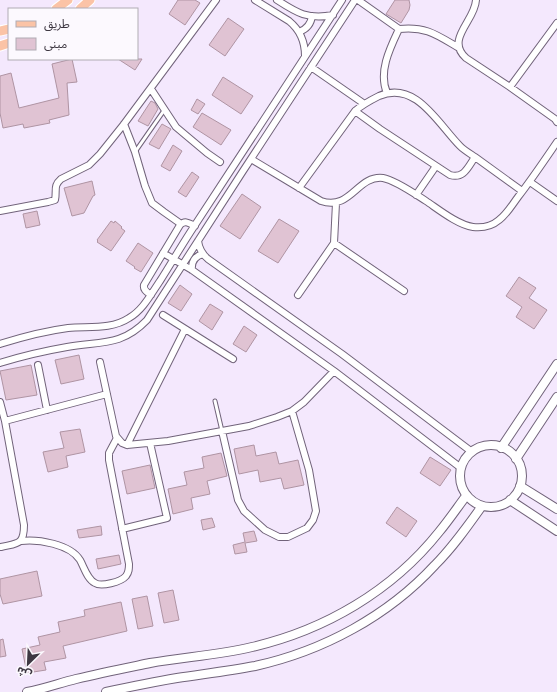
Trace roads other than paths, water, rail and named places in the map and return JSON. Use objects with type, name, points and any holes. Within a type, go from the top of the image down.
[{"type":"main road","points":[[57,8],[68,0]]},
{"type":"main road","points":[[81,8],[90,0]]},
{"type":"street","points":[[0,211],[54,200],[56,198],[56,186],[61,178],[89,165],[100,154],[151,89],[216,0]]},
{"type":"street","points":[[255,0],[294,25],[303,41],[305,58]]},
{"type":"street","points":[[277,0],[297,12],[319,17],[333,15]]},
{"type":"street","points":[[0,344],[68,328],[114,325],[137,313],[143,307],[194,226],[342,0]]},
{"type":"street","points":[[0,363],[48,350],[83,344],[110,342],[127,336],[141,327],[147,320],[250,159],[357,0],[399,29],[411,27],[432,32],[459,48]]},
{"type":"street","points":[[476,0],[474,11],[459,37],[458,44],[461,52],[466,58],[510,87],[555,119],[557,122]]},
{"type":"street","points":[[299,32],[306,29],[312,16]]},
{"type":"street","points":[[510,87],[557,23]]},
{"type":"street","points":[[387,93],[384,86],[385,66],[390,47],[399,29]]},
{"type":"street","points":[[311,67],[363,103]]},
{"type":"street","points":[[151,89],[176,127],[220,162]]},
{"type":"street","points":[[299,188],[355,111],[363,103],[387,93],[399,93],[407,94],[414,98],[433,114],[459,146],[522,191]]},
{"type":"street","points":[[355,111],[450,175],[461,175],[475,157]]},
{"type":"street","points":[[124,124],[152,203],[181,224]]},
{"type":"street","points":[[250,159],[326,203],[336,203],[344,200],[369,180],[379,178],[389,180],[460,223],[473,227],[480,227],[493,224],[504,216],[530,182],[557,142]]},
{"type":"street","points":[[234,165],[243,171]]},
{"type":"street","points":[[416,195],[436,166]]},
{"type":"street","points":[[530,182],[557,201]]},
{"type":"street","points":[[298,295],[334,244],[336,203]]},
{"type":"street","points":[[151,295],[144,290],[144,286],[181,224],[186,222],[194,226]]},
{"type":"street","points":[[198,240],[200,249],[208,259],[342,354],[472,452]]},
{"type":"street","points":[[334,244],[404,291]]},
{"type":"street","points":[[163,254],[192,270],[334,371],[461,468]]},
{"type":"street","points":[[192,270],[196,257],[203,254]]},
{"type":"street","points":[[163,315],[233,359]]},
{"type":"street","points":[[127,445],[185,329]]},
{"type":"street","points":[[100,362],[117,438],[122,443],[127,445],[168,441],[249,426],[277,417],[292,411],[304,402],[334,371]]},
{"type":"street","points":[[501,448],[557,364]]},
{"type":"street","points":[[38,365],[47,410]]},
{"type":"street","points":[[5,421],[107,394]]},
{"type":"street","points":[[516,459],[557,397]]},
{"type":"street","points":[[0,402],[5,421],[24,525],[24,535],[21,541]]},
{"type":"street","points":[[222,431],[238,500],[244,511],[265,530],[279,537],[288,537],[307,528],[313,520],[316,511],[309,470],[292,411]]},
{"type":"street","points":[[1,547],[29,540],[57,545],[73,553],[78,558],[91,580],[95,584],[99,585],[120,581],[127,575],[129,564],[108,460],[109,453],[117,438]]},
{"type":"street","points":[[122,529],[167,518],[150,443]]},
{"type":"street","points":[[491,446],[501,448],[512,454],[520,467],[522,476],[520,486],[516,494],[502,505],[492,507],[482,506],[473,502],[466,496],[460,478],[461,468],[465,459],[480,447],[491,446]]},
{"type":"street","points":[[520,486],[557,509]]},
{"type":"street","points":[[27,692],[125,668],[251,647],[305,631],[355,606],[400,572],[421,553],[466,496]]},
{"type":"street","points":[[510,500],[557,531]]},
{"type":"street","points":[[106,692],[177,678],[255,666],[312,648],[339,636],[365,622],[413,587],[454,544],[482,506]]},
{"type":"lane","points":[[135,152],[165,110]]},
{"type":"lane","points":[[215,401],[222,431]]}]
